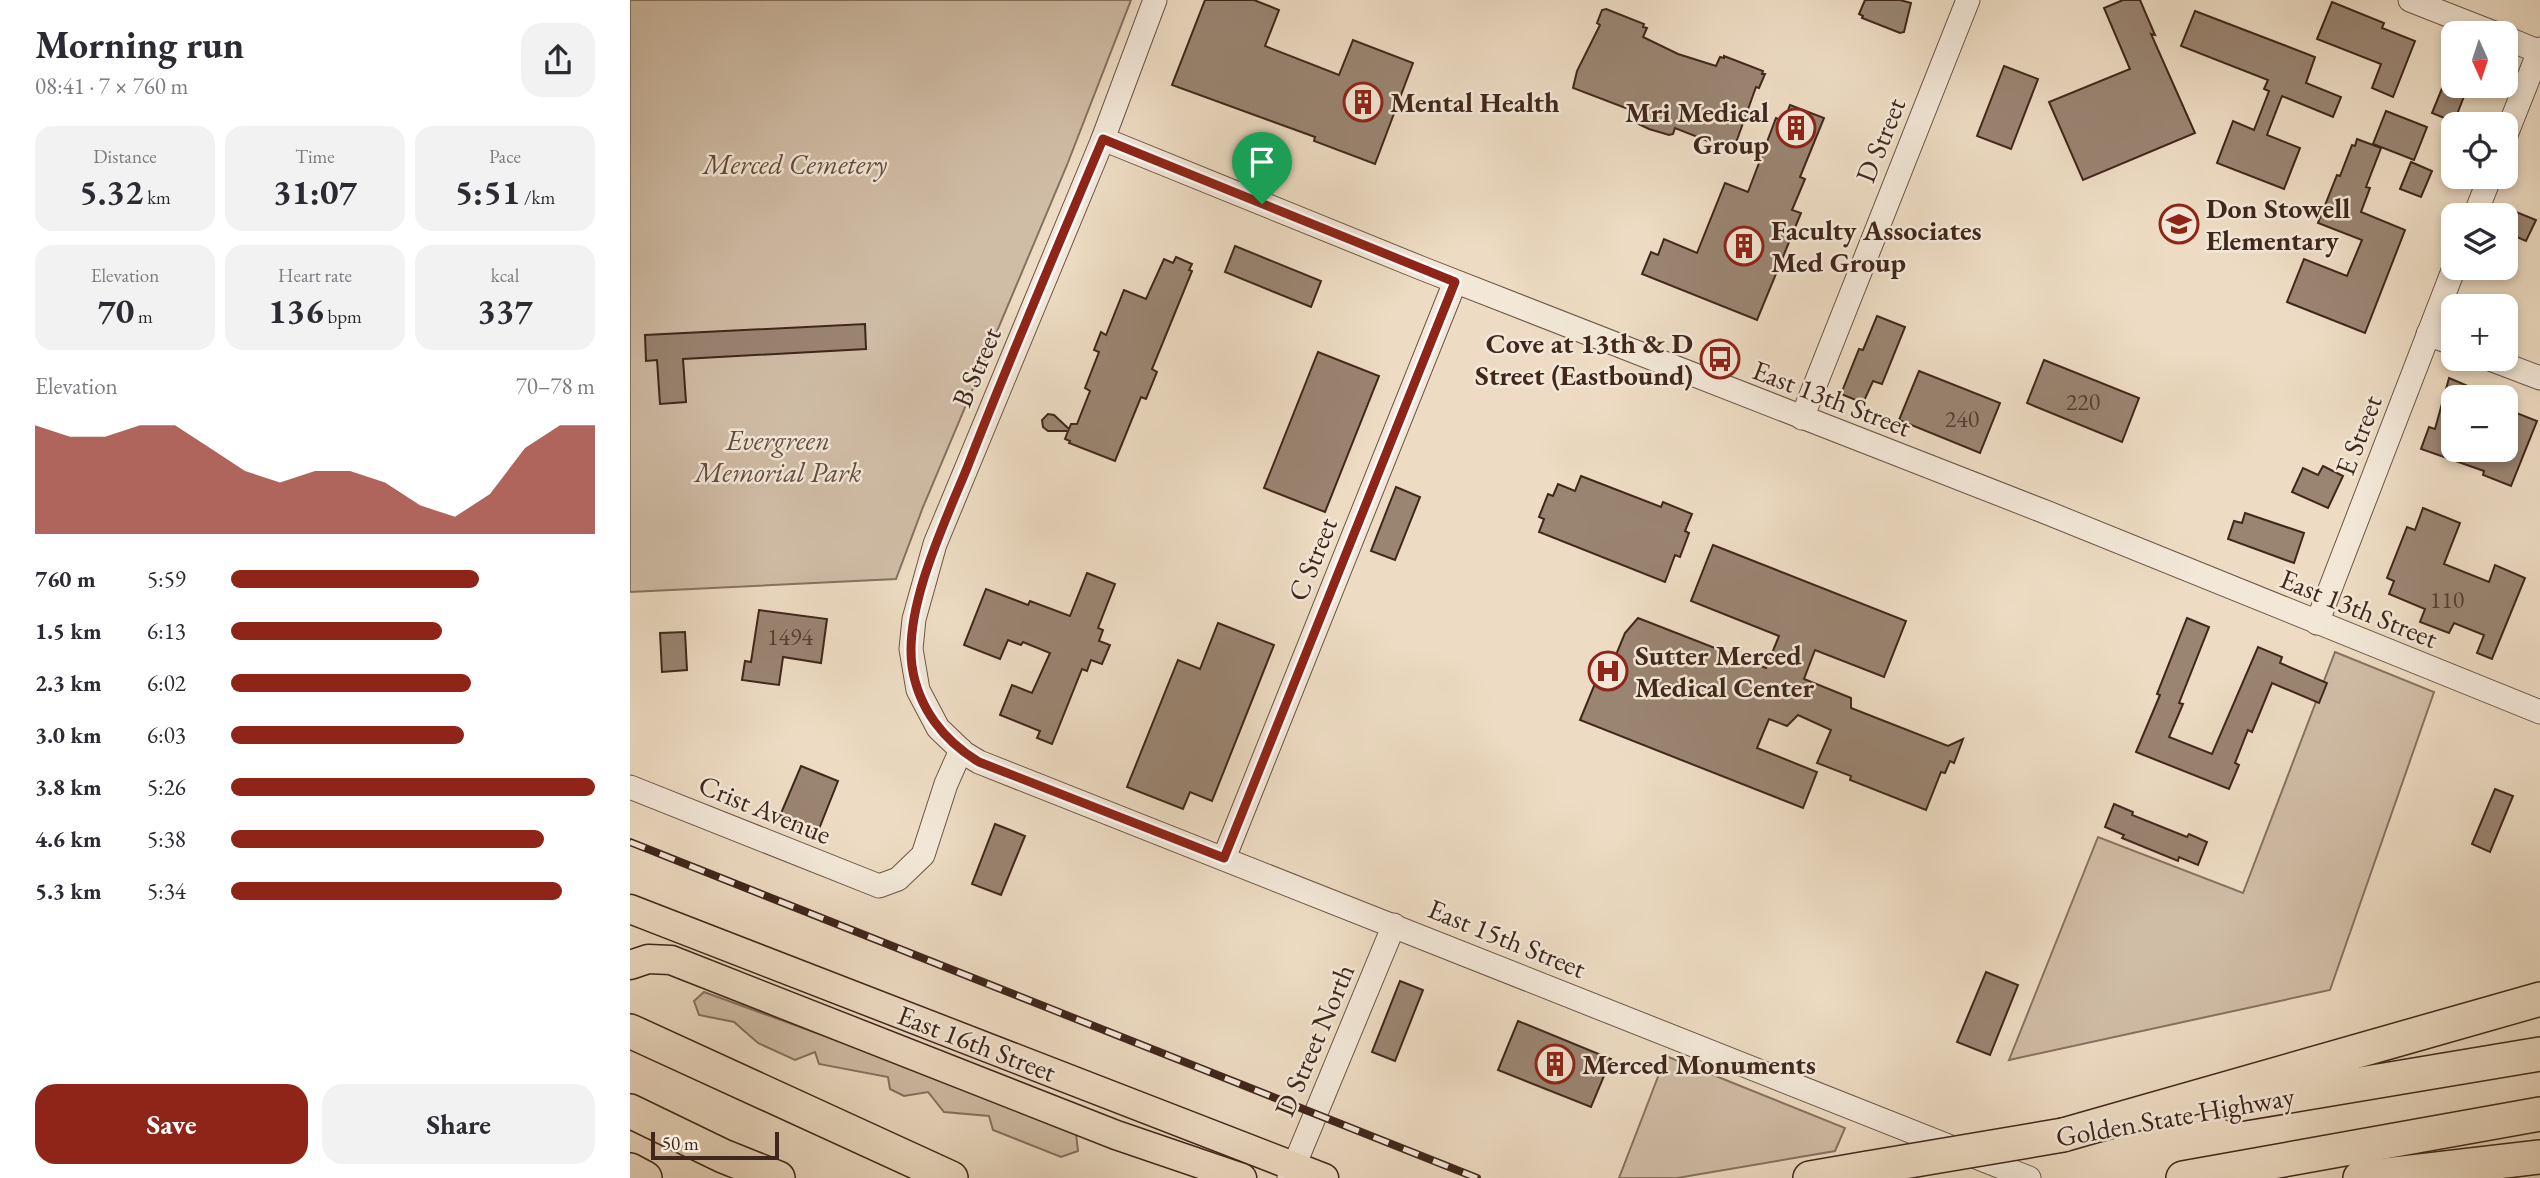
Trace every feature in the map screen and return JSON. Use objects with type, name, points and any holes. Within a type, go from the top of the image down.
[{"type":"highway","points":[[2063,1135],[2540,999]]},
{"type":"highway","points":[[630,1031],[951,1178]]},
{"type":"highway","name":"Golden State Highway","points":[[1810,1178],[2540,1054]]},
{"type":"highway","points":[[630,1111],[723,1156],[778,1178]]},
{"type":"highway","points":[[2187,1177],[2540,1114]]},
{"type":"highway","points":[[2360,1178],[2540,1157]]},
{"type":"highway","points":[[630,1170],[645,1178]]},
{"type":"main road","name":"East 16th Street","points":[[630,909],[1292,1172],[1324,1178]]},
{"type":"main road","name":"East 16th Street","points":[[630,965],[648,959],[671,960],[1116,1135],[1242,1178]]},
{"type":"street","name":"B Street","points":[[963,752],[938,728],[918,691],[911,657],[914,619],[935,544],[1103,139],[1155,0]]},
{"type":"street","name":"D Street","points":[[1802,418],[1968,0]]},
{"type":"street","points":[[2410,0],[2463,21]]},
{"type":"street","points":[[2515,112],[2540,51],[2518,43]]},
{"type":"street","name":"East 13th Street","points":[[1103,139],[1455,282],[2048,513],[2540,712]]},
{"type":"street","name":"E Street","points":[[2317,623],[2449,280]]},
{"type":"street","name":"C Street","points":[[1224,858],[1455,282]]},
{"type":"street","points":[[2428,334],[2441,339]]},
{"type":"street","points":[[2518,370],[2540,378]]},
{"type":"street","name":"East 15th Street","points":[[963,752],[979,762],[2029,1178]]},
{"type":"street","name":"Crist Avenue","points":[[630,787],[879,886],[898,880],[923,855],[946,784],[963,752]]},
{"type":"street","name":"D Street North","points":[[1292,1172],[1394,925]]},
{"type":"green space","name":"Merced Cemetery","points":[[630,0],[1131,0],[1067,165],[923,507],[896,579],[630,592]]},
{"type":"green space","points":[[2335,652],[2434,692],[2330,990],[2009,1060],[2098,837],[2243,893]]},
{"type":"green space","points":[[704,992],[918,1070],[1076,1133],[1078,1151],[1061,1157],[993,1130],[989,1116],[944,1112],[928,1092],[904,1096],[890,1089],[888,1077],[819,1064],[815,1052],[795,1060],[758,1043],[734,1022],[699,1015],[694,1001]]},
{"type":"green space","points":[[1666,1056],[1845,1128],[1835,1151],[1677,1178],[1619,1178]]},
{"type":"building","points":[[1205,0],[1254,0],[1279,10],[1265,46],[1339,75],[1353,40],[1413,63],[1375,164],[1314,141],[1315,137],[1172,85]]},
{"type":"building","points":[[1865,0],[1900,0],[1911,3],[1904,32],[1900,33],[1862,18],[1859,14]]},
{"type":"building","points":[[2123,0],[2140,0],[2155,35],[2151,34],[2195,133],[2083,180],[2049,102],[2130,69],[2104,8]]},
{"type":"building","points":[[2332,2],[2384,23],[2382,28],[2415,41],[2393,97],[2372,88],[2381,64],[2317,39]]},
{"type":"building","points":[[1606,9],[1644,24],[1643,27],[1647,28],[1643,37],[1678,54],[1716,66],[1720,57],[1724,56],[1763,71],[1762,74],[1765,74],[1759,88],[1756,87],[1733,151],[1675,128],[1673,134],[1669,135],[1649,129],[1630,120],[1632,118],[1628,116],[1631,110],[1573,88],[1577,71],[1600,25],[1597,23],[1602,10]]},
{"type":"building","points":[[2195,11],[2315,57],[2306,83],[2341,97],[2333,117],[2282,96],[2267,135],[2300,148],[2284,189],[2217,163],[2233,121],[2254,130],[2269,91],[2264,89],[2268,80],[2181,46]]},
{"type":"building","points":[[2004,66],[2038,79],[2011,149],[1977,136]]},
{"type":"building","points":[[2441,91],[2441,98],[2463,98],[2458,112],[2441,112],[2441,117],[2432,113]]},
{"type":"building","name":"Faculty Associates Med Group","points":[[1790,105],[1824,118],[1800,177],[1805,179],[1792,210],[1801,213],[1757,320],[1642,274],[1651,252],[1658,255],[1664,239],[1697,253],[1725,183],[1748,192],[1776,118],[1784,121]]},
{"type":"building","points":[[2386,111],[2427,127],[2414,160],[2373,144]]},
{"type":"building","points":[[2357,139],[2381,148],[2366,187],[2370,188],[2361,212],[2405,230],[2365,333],[2287,302],[2304,259],[2347,276],[2362,240],[2318,223],[2337,175],[2340,176]]},
{"type":"building","points":[[2411,162],[2432,171],[2421,197],[2400,189]]},
{"type":"building","points":[[2518,213],[2536,220],[2526,241],[2518,237]]},
{"type":"building","points":[[1235,246],[1321,281],[1311,307],[1225,272]]},
{"type":"building","points":[[1176,257],[1192,264],[1189,270],[1192,271],[1152,369],[1157,372],[1146,399],[1141,397],[1115,461],[1069,443],[1070,441],[1065,439],[1068,431],[1048,431],[1043,427],[1042,420],[1048,414],[1054,415],[1069,429],[1071,424],[1077,424],[1090,391],[1085,388],[1099,352],[1094,350],[1101,332],[1106,335],[1124,290],[1146,299],[1164,259],[1173,263]]},
{"type":"building","points":[[1877,316],[1905,327],[1882,384],[1873,381],[1863,403],[1841,394],[1859,349],[1863,350]]},
{"type":"building","name":"Evergreen Memorial Park","points":[[865,324],[866,349],[683,359],[686,402],[660,404],[657,360],[646,361],[645,335]]},
{"type":"building","points":[[1318,352],[1379,376],[1325,512],[1264,488]]},
{"type":"building","points":[[2044,360],[2139,398],[2122,442],[2027,403]]},
{"type":"building","points":[[1919,371],[2000,403],[1980,453],[1899,420]]},
{"type":"building","points":[[2449,378],[2466,385],[2447,385]]},
{"type":"building","points":[[2441,407],[2441,456],[2421,449],[2429,427],[2435,429]]},
{"type":"building","points":[[2518,414],[2537,421],[2511,486],[2483,475],[2484,471],[2458,462],[2518,462]]},
{"type":"building","points":[[2323,466],[2343,476],[2328,508],[2292,492],[2303,468],[2318,475]]},
{"type":"building","points":[[1581,476],[1661,507],[1663,502],[1692,514],[1685,531],[1689,533],[1680,557],[1675,555],[1665,582],[1539,532],[1544,519],[1539,517],[1548,494],[1553,496],[1558,484],[1575,491]]},
{"type":"building","points":[[1396,487],[1420,497],[1395,560],[1371,551]]},
{"type":"building","points":[[2423,508],[2460,523],[2444,564],[2489,582],[2495,565],[2525,578],[2492,659],[2477,653],[2484,635],[2454,623],[2449,633],[2420,622],[2425,609],[2389,594],[2394,581],[2387,578],[2407,527],[2415,530]]},
{"type":"building","points":[[2245,513],[2304,533],[2294,563],[2228,539],[2234,521],[2242,523]]},
{"type":"building","points":[[1713,545],[1906,621],[1884,677],[1815,650],[1804,679],[1851,698],[1851,708],[1948,746],[1963,739],[1954,763],[1950,761],[1945,773],[1941,772],[1926,810],[1850,780],[1851,776],[1817,763],[1831,730],[1798,715],[1787,726],[1769,719],[1757,748],[1817,772],[1803,808],[1580,720],[1603,664],[1611,667],[1625,633],[1638,618],[1766,668],[1779,636],[1691,601]]},
{"type":"building","points":[[1087,573],[1115,584],[1098,628],[1103,630],[1099,641],[1110,645],[1102,664],[1091,660],[1087,671],[1082,669],[1052,744],[1037,738],[1040,731],[1000,715],[1012,685],[1032,693],[1050,653],[1023,642],[1021,645],[1008,640],[1000,659],[964,645],[986,589],[1028,605],[1030,601],[1070,616]]},
{"type":"building","points":[[759,610],[827,619],[821,663],[783,657],[779,685],[742,680],[745,661],[751,662]]},
{"type":"building","points":[[2187,618],[2209,627],[2179,703],[2183,704],[2169,737],[2212,754],[2258,647],[2282,657],[2280,663],[2327,683],[2319,703],[2272,683],[2252,732],[2248,730],[2235,763],[2239,765],[2229,789],[2136,752],[2160,695],[2157,694]]},
{"type":"building","points":[[1218,623],[1274,645],[1212,801],[1190,792],[1183,809],[1127,787],[1178,660],[1200,669]]},
{"type":"building","points":[[685,632],[687,670],[662,672],[660,633]]},
{"type":"building","points":[[801,766],[838,781],[817,834],[779,818]]},
{"type":"building","points":[[2495,789],[2513,796],[2490,852],[2472,844]]},
{"type":"building","points":[[2114,804],[2133,812],[2132,815],[2207,842],[2198,865],[2179,857],[2178,861],[2122,838],[2124,835],[2105,827]]},
{"type":"building","points":[[995,824],[1025,836],[1001,895],[972,884]]},
{"type":"building","points":[[1986,972],[2018,985],[1990,1055],[1957,1042]]},
{"type":"building","points":[[1400,981],[1423,990],[1395,1061],[1372,1052]]},
{"type":"building","name":"Merced Monuments","points":[[1518,1021],[1611,1059],[1591,1107],[1498,1070]]},
{"type":"railway","points":[[630,842],[1477,1178]]},
{"type":"place","name":"Mental Health","points":[[1363,102]]},
{"type":"place","name":"Mri Medical Group","points":[[1796,128]]},
{"type":"place","name":"Don Stowell Elementary","points":[[2179,224]]},
{"type":"place","name":"Faculty Associates Med Group","points":[[1744,246]]},
{"type":"place","name":"Cove at 13th & D Street (Eastbound)","points":[[1720,359]]},
{"type":"place","name":"Sutter Merced Medical Center","points":[[1608,671]]},
{"type":"place","name":"Merced Monuments","points":[[1555,1064]]},
{"type":"route","points":[[1103,139],[1262,204],[1455,282],[1224,858],[979,762],[964,753],[938,728],[929,714],[918,691],[911,649],[914,619],[935,544],[1103,139]]}]
